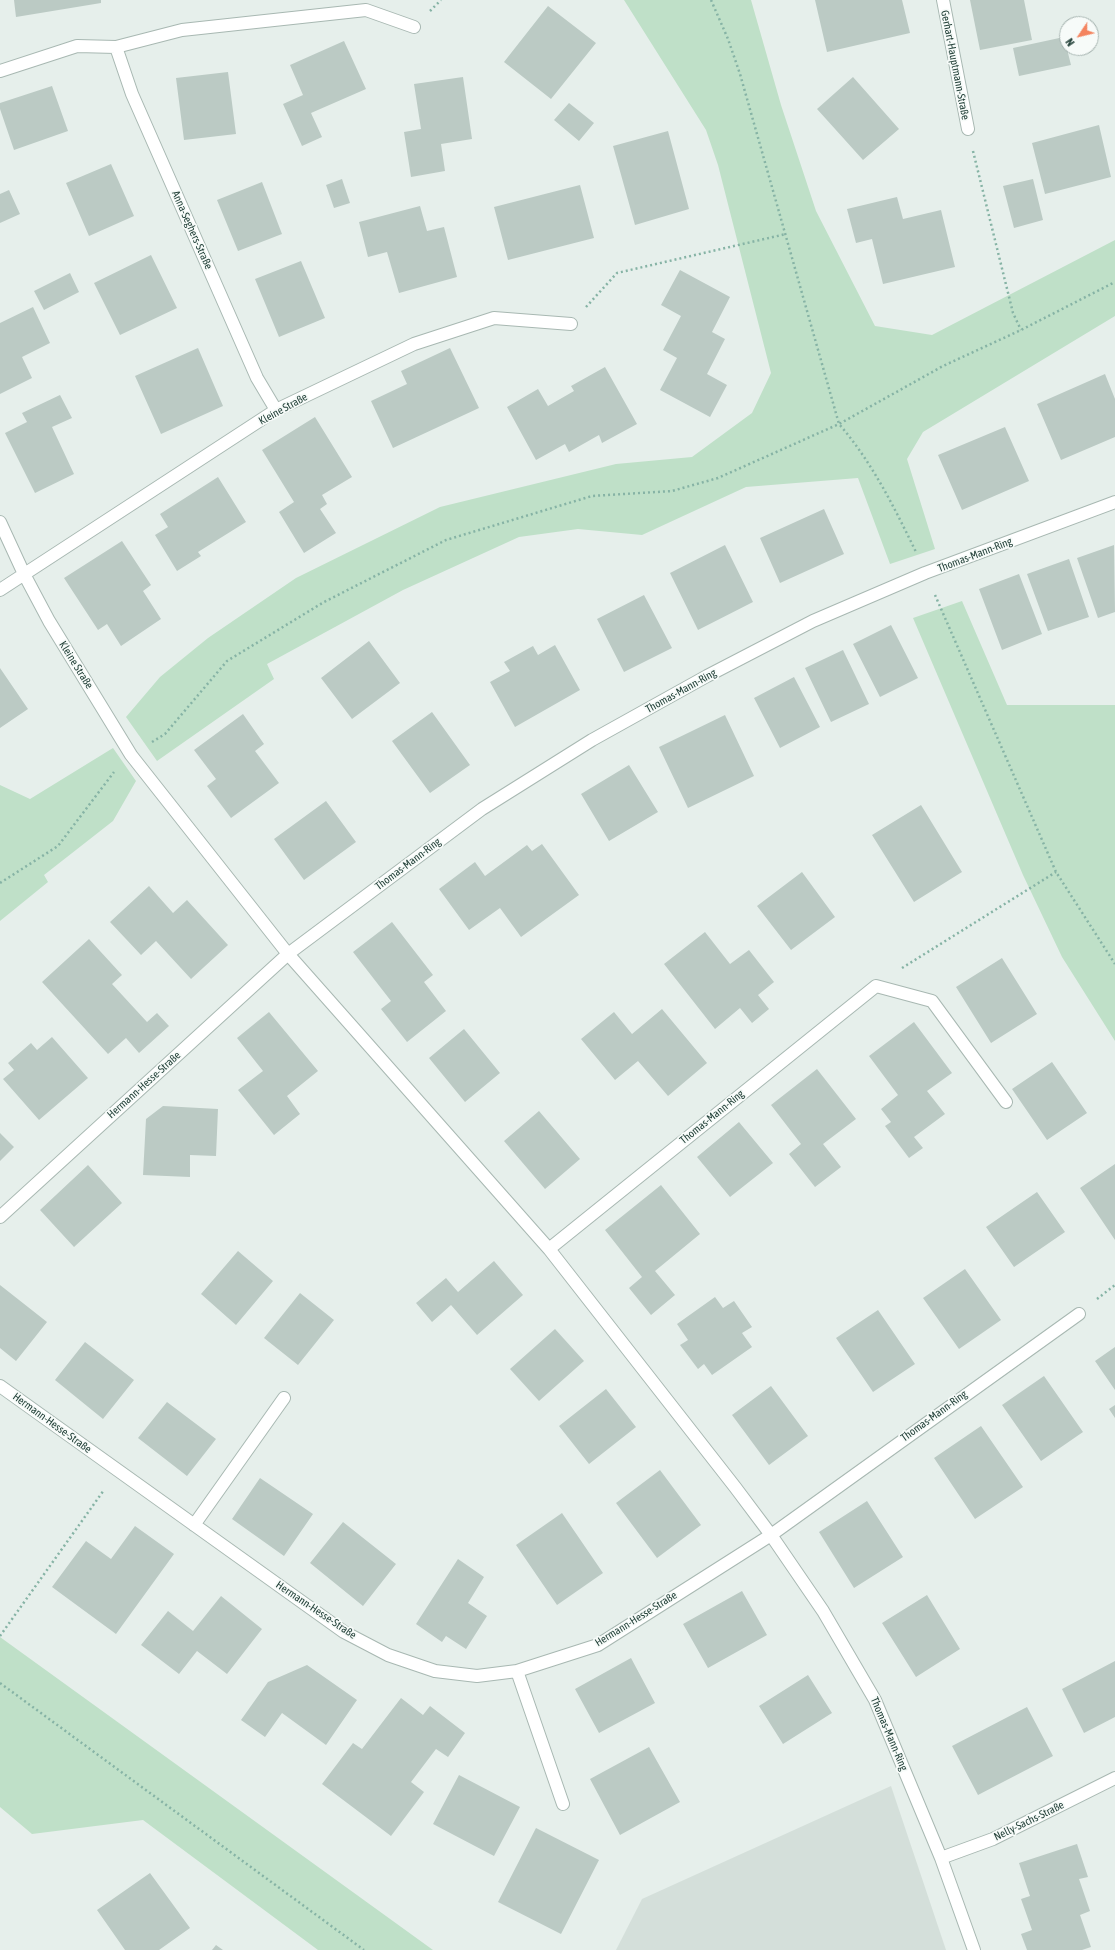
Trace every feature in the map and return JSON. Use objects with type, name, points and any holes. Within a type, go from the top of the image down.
[{"type":"street","name":"Gerhart-Hauptmann-Straße","points":[[943,0],[968,129]]},
{"type":"street","points":[[0,71],[77,46],[116,47],[182,30],[366,10],[414,27]]},
{"type":"street","name":"Anna-Seghers-Straße","points":[[116,47],[135,102],[254,371],[276,410]]},
{"type":"street","name":"Kleine Straße","points":[[0,590],[276,410],[414,344],[494,318],[571,324]]},
{"type":"street","name":"Thomas-Mann-Ring","points":[[288,954],[482,809],[592,740],[707,676],[813,621],[925,573],[1115,502]]},
{"type":"street","points":[[0,522],[24,574]]},
{"type":"street","name":"Kleine Straße","points":[[24,574],[49,621],[131,755]]},
{"type":"street","name":"Thomas-Mann-Ring","points":[[131,755],[288,954],[549,1249],[770,1534],[824,1611],[876,1700],[941,1858],[974,1950]]},
{"type":"street","name":"Hermann-Hesse-Straße","points":[[0,1217],[288,954]]},
{"type":"street","points":[[876,986],[932,1001],[1006,1102]]},
{"type":"street","name":"Thomas-Mann-Ring","points":[[549,1249],[876,986]]},
{"type":"street","name":"Thomas-Mann-Ring","points":[[770,1534],[1079,1314]]},
{"type":"street","name":"Hermann-Hesse-Straße","points":[[0,1386],[344,1632],[388,1655],[435,1671],[477,1676],[517,1671],[598,1645],[770,1534]]},
{"type":"street","points":[[194,1525],[284,1398]]},
{"type":"street","points":[[517,1671],[563,1804]]},
{"type":"street","name":"Nelly-Sachs-Straße","points":[[941,1858],[993,1839],[1115,1778]]},
{"type":"path","points":[[711,0],[728,40],[740,74],[839,424],[857,445],[887,494],[925,573],[1056,872],[1115,964]]},
{"type":"path","points":[[968,129],[1013,313],[1021,330]]},
{"type":"path","points":[[571,324],[617,273],[786,234]]},
{"type":"path","points":[[0,883],[58,846],[118,768],[131,755],[165,734],[227,662],[324,602],[446,540],[592,496],[672,492],[718,478],[839,424],[943,366],[1021,330],[1115,282]]},
{"type":"path","points":[[876,986],[921,955],[1056,872]]},
{"type":"path","points":[[0,1636],[118,1470]]},
{"type":"path","points":[[0,1683],[364,1950]]},
{"type":"shaded area","points":[[891,1786],[946,1950],[616,1950],[642,1899]]},
{"type":"green space","points":[[624,0],[751,0],[781,105],[816,211],[875,326],[932,335],[1115,240],[1115,316],[923,432],[907,459],[935,549],[890,564],[858,478],[746,487],[642,535],[578,529],[519,537],[403,590],[267,664],[274,679],[157,761],[126,717],[160,677],[208,638],[296,578],[440,507],[616,464],[692,457],[752,413],[771,373],[718,165],[706,130]]},
{"type":"green space","points":[[962,601],[1007,705],[1115,705],[1115,1041],[1062,957],[1023,875],[913,618]]},
{"type":"green space","points":[[113,748],[136,781],[113,821],[44,875],[48,882],[0,921],[0,785],[30,799]]},
{"type":"green space","points":[[0,1637],[433,1950],[318,1950],[143,1820],[32,1834],[0,1807]]},
{"type":"building","points":[[14,0],[101,0],[101,3],[16,17]]},
{"type":"building","points":[[815,0],[902,0],[910,33],[827,52]]},
{"type":"building","points":[[970,0],[1024,0],[1032,40],[980,50]]},
{"type":"building","points":[[548,6],[596,43],[551,99],[504,62]]},
{"type":"building","points":[[1059,38],[1059,56],[1069,56],[1071,65],[1019,76],[1013,48]]},
{"type":"building","points":[[344,41],[366,89],[311,113],[322,137],[302,146],[283,104],[303,95],[290,65]]},
{"type":"building","points":[[228,72],[236,134],[184,140],[176,78]]},
{"type":"building","points":[[463,77],[472,139],[441,144],[445,171],[411,177],[404,132],[421,129],[414,84]]},
{"type":"building","points":[[853,77],[899,129],[863,160],[817,109]]},
{"type":"building","points":[[52,86],[68,131],[14,150],[0,109],[0,103]]},
{"type":"building","points":[[569,103],[594,123],[579,141],[554,120]]},
{"type":"building","points":[[1099,125],[1111,177],[1045,194],[1032,143]]},
{"type":"building","points":[[668,131],[689,209],[635,225],[613,146]]},
{"type":"building","points":[[111,164],[134,216],[89,236],[66,183]]},
{"type":"building","points":[[342,179],[350,203],[334,208],[326,185]]},
{"type":"building","points":[[1033,179],[1043,220],[1014,228],[1003,186]]},
{"type":"building","points":[[262,182],[282,234],[238,251],[217,200]]},
{"type":"building","points":[[580,185],[594,238],[508,260],[494,207]]},
{"type":"building","points":[[9,190],[20,214],[0,223],[0,194]]},
{"type":"building","points":[[897,197],[903,219],[941,210],[955,267],[883,284],[872,239],[856,243],[847,209]]},
{"type":"building","points":[[420,206],[427,231],[444,227],[457,277],[399,293],[387,252],[368,257],[359,222]]},
{"type":"building","points":[[151,255],[177,308],[120,335],[94,283]]},
{"type":"building","points":[[301,261],[325,318],[279,337],[255,279]]},
{"type":"building","points":[[680,270],[730,297],[712,332],[725,339],[707,374],[727,385],[710,417],[660,390],[677,358],[663,350],[681,316],[661,305]]},
{"type":"building","points":[[70,273],[79,292],[44,310],[34,291]]},
{"type":"building","points":[[33,307],[50,343],[22,357],[32,378],[0,394],[0,323]]},
{"type":"building","points":[[198,348],[223,406],[161,434],[135,376]]},
{"type":"building","points":[[450,348],[479,408],[393,448],[371,401],[407,384],[401,371]]},
{"type":"building","points":[[605,367],[637,424],[602,443],[599,435],[569,452],[565,444],[536,460],[507,407],[538,389],[548,406],[574,391],[571,386]]},
{"type":"building","points":[[1105,374],[1115,399],[1115,437],[1061,460],[1037,404]]},
{"type":"building","points":[[60,395],[72,418],[52,427],[74,474],[35,493],[5,433],[27,422],[22,413]]},
{"type":"building","points":[[315,417],[352,477],[322,495],[327,504],[320,509],[336,533],[304,553],[279,512],[294,502],[262,450]]},
{"type":"building","points":[[1005,427],[1029,481],[962,510],[938,455]]},
{"type":"building","points":[[218,477],[246,522],[198,552],[201,556],[177,571],[155,535],[168,527],[160,514]]},
{"type":"building","points":[[824,509],[844,554],[780,583],[760,538]]},
{"type":"building","points":[[122,541],[151,585],[143,591],[161,619],[121,646],[107,624],[98,630],[64,578]]},
{"type":"building","points":[[725,545],[753,602],[698,630],[670,573]]},
{"type":"building","points":[[1114,545],[1115,612],[1098,618],[1077,558]]},
{"type":"building","points":[[1069,559],[1089,617],[1048,631],[1027,574]]},
{"type":"building","points":[[1019,574],[1042,634],[1002,650],[979,589]]},
{"type":"building","points":[[644,595],[672,648],[624,672],[597,619]]},
{"type":"building","points":[[891,625],[918,678],[880,697],[853,644]]},
{"type":"building","points":[[369,641],[400,683],[352,719],[321,678]]},
{"type":"building","points":[[555,645],[580,690],[515,727],[490,682],[510,671],[504,662],[533,646],[538,655]]},
{"type":"building","points":[[843,650],[869,704],[831,722],[805,668]]},
{"type":"building","points":[[0,668],[28,709],[0,728]]},
{"type":"building","points":[[794,677],[820,727],[780,748],[754,698]]},
{"type":"building","points":[[432,712],[470,765],[430,793],[392,741]]},
{"type":"building","points":[[243,714],[264,744],[255,751],[279,783],[231,818],[207,786],[216,779],[194,750]]},
{"type":"building","points":[[725,715],[754,776],[688,808],[659,747]]},
{"type":"building","points":[[629,765],[658,812],[609,841],[581,794]]},
{"type":"building","points":[[326,801],[356,842],[304,880],[274,839]]},
{"type":"building","points":[[921,805],[962,872],[914,902],[872,835]]},
{"type":"building","points":[[542,844],[579,895],[521,937],[500,908],[469,930],[439,889],[475,862],[485,876],[527,845],[532,851]]},
{"type":"building","points":[[802,872],[835,917],[791,950],[757,906]]},
{"type":"building","points":[[149,886],[173,913],[187,900],[228,945],[191,979],[156,941],[141,955],[110,922]]},
{"type":"building","points":[[392,922],[433,975],[424,982],[446,1011],[407,1042],[381,1009],[391,1001],[353,952]]},
{"type":"building","points":[[705,932],[730,964],[749,950],[774,982],[758,995],[769,1009],[752,1023],[740,1008],[715,1029],[664,964]]},
{"type":"building","points":[[89,939],[122,975],[112,984],[147,1022],[157,1013],[169,1026],[139,1053],[126,1038],[108,1054],[42,982]]},
{"type":"building","points":[[1002,958],[1037,1014],[991,1043],[956,987]]},
{"type":"building","points":[[662,1009],[707,1063],[668,1096],[638,1061],[615,1080],[581,1039],[614,1012],[632,1034]]},
{"type":"building","points":[[269,1012],[318,1071],[287,1096],[300,1114],[274,1135],[238,1090],[263,1071],[237,1038]]},
{"type":"building","points":[[914,1022],[952,1073],[927,1091],[945,1114],[914,1137],[923,1148],[909,1158],[885,1126],[891,1122],[881,1109],[898,1095],[869,1056]]},
{"type":"building","points":[[464,1029],[500,1073],[465,1102],[429,1058]]},
{"type":"building","points":[[52,1037],[88,1078],[39,1120],[3,1079],[14,1070],[8,1063],[31,1043],[37,1050]]},
{"type":"building","points":[[1052,1062],[1087,1113],[1047,1140],[1012,1089]]},
{"type":"building","points":[[817,1069],[856,1119],[823,1144],[841,1167],[815,1187],[789,1154],[801,1144],[771,1105]]},
{"type":"building","points":[[163,1106],[218,1109],[216,1156],[190,1155],[190,1177],[143,1175],[146,1119]]},
{"type":"building","points":[[539,1111],[580,1159],[545,1189],[504,1141]]},
{"type":"building","points":[[739,1122],[773,1163],[730,1197],[697,1157]]},
{"type":"building","points":[[0,1133],[14,1147],[0,1161]]},
{"type":"building","points":[[1115,1164],[1115,1240],[1080,1188]]},
{"type":"building","points":[[88,1165],[122,1203],[74,1247],[40,1210]]},
{"type":"building","points":[[661,1185],[700,1234],[655,1271],[675,1295],[651,1315],[629,1288],[642,1277],[605,1230]]},
{"type":"building","points":[[1037,1192],[1065,1232],[1014,1267],[986,1227]]},
{"type":"building","points":[[238,1251],[273,1281],[236,1325],[201,1294]]},
{"type":"building","points":[[494,1261],[523,1295],[477,1335],[451,1305],[432,1322],[416,1303],[446,1278],[458,1292]]},
{"type":"building","points":[[965,1269],[1001,1320],[959,1349],[923,1298]]},
{"type":"building","points":[[0,1285],[47,1322],[16,1361],[0,1348]]},
{"type":"building","points":[[300,1293],[334,1320],[298,1365],[264,1338]]},
{"type":"building","points":[[715,1297],[723,1308],[734,1301],[752,1327],[742,1333],[752,1347],[712,1375],[704,1364],[698,1369],[680,1345],[688,1340],[677,1324]]},
{"type":"building","points":[[878,1310],[915,1364],[873,1392],[836,1338]]},
{"type":"building","points":[[555,1329],[584,1361],[539,1401],[510,1369]]},
{"type":"building","points":[[85,1342],[134,1380],[103,1419],[55,1380]]},
{"type":"building","points":[[1115,1347],[1115,1390],[1095,1361]]},
{"type":"building","points":[[1044,1376],[1083,1432],[1041,1461],[1002,1405]]},
{"type":"building","points":[[771,1386],[808,1436],[769,1465],[732,1415]]},
{"type":"building","points":[[606,1389],[636,1427],[589,1464],[559,1426]]},
{"type":"building","points":[[167,1402],[216,1439],[187,1476],[138,1438]]},
{"type":"building","points":[[1115,1405],[1115,1418],[1109,1409]]},
{"type":"building","points":[[981,1426],[1023,1487],[975,1519],[934,1458]]},
{"type":"building","points":[[660,1470],[701,1525],[657,1558],[616,1503]]},
{"type":"building","points":[[260,1478],[313,1514],[284,1556],[232,1519]]},
{"type":"building","points":[[867,1501],[903,1557],[854,1588],[819,1532]]},
{"type":"building","points":[[562,1513],[603,1573],[557,1605],[516,1545]]},
{"type":"building","points":[[343,1522],[396,1564],[363,1606],[310,1563]]},
{"type":"building","points":[[135,1526],[174,1554],[116,1634],[52,1587],[86,1541],[111,1559]]},
{"type":"building","points":[[458,1559],[484,1577],[468,1603],[487,1616],[466,1649],[446,1636],[442,1642],[416,1624]]},
{"type":"building","points":[[742,1591],[767,1635],[708,1668],[683,1624]]},
{"type":"building","points":[[927,1595],[960,1649],[916,1677],[882,1623]]},
{"type":"building","points":[[221,1596],[262,1629],[227,1674],[197,1651],[179,1674],[141,1645],[168,1611],[193,1631]]},
{"type":"building","points":[[631,1658],[655,1703],[599,1733],[575,1689]]},
{"type":"building","points":[[1115,1661],[1115,1717],[1084,1733],[1062,1689]]},
{"type":"building","points":[[307,1665],[357,1700],[326,1745],[282,1713],[265,1737],[241,1720],[268,1682]]},
{"type":"building","points":[[808,1675],[832,1713],[783,1744],[759,1706]]},
{"type":"building","points":[[401,1698],[423,1715],[430,1706],[465,1733],[448,1757],[436,1749],[411,1782],[424,1792],[391,1836],[322,1784],[353,1743],[362,1749]]},
{"type":"building","points":[[1027,1707],[1053,1756],[978,1795],[952,1746]]},
{"type":"building","points":[[649,1747],[680,1802],[620,1835],[590,1779]]},
{"type":"building","points":[[459,1775],[520,1807],[494,1856],[433,1824]]},
{"type":"building","points":[[536,1828],[599,1860],[561,1934],[498,1902]]},
{"type":"building","points":[[1077,1844],[1088,1877],[1079,1879],[1090,1911],[1080,1915],[1091,1947],[1082,1950],[1027,1950],[1021,1934],[1032,1930],[1021,1899],[1030,1896],[1019,1863]]},
{"type":"building","points":[[150,1873],[190,1928],[159,1950],[125,1950],[97,1910]]},
{"type":"building","points":[[216,1945],[223,1950],[212,1950]]}]
